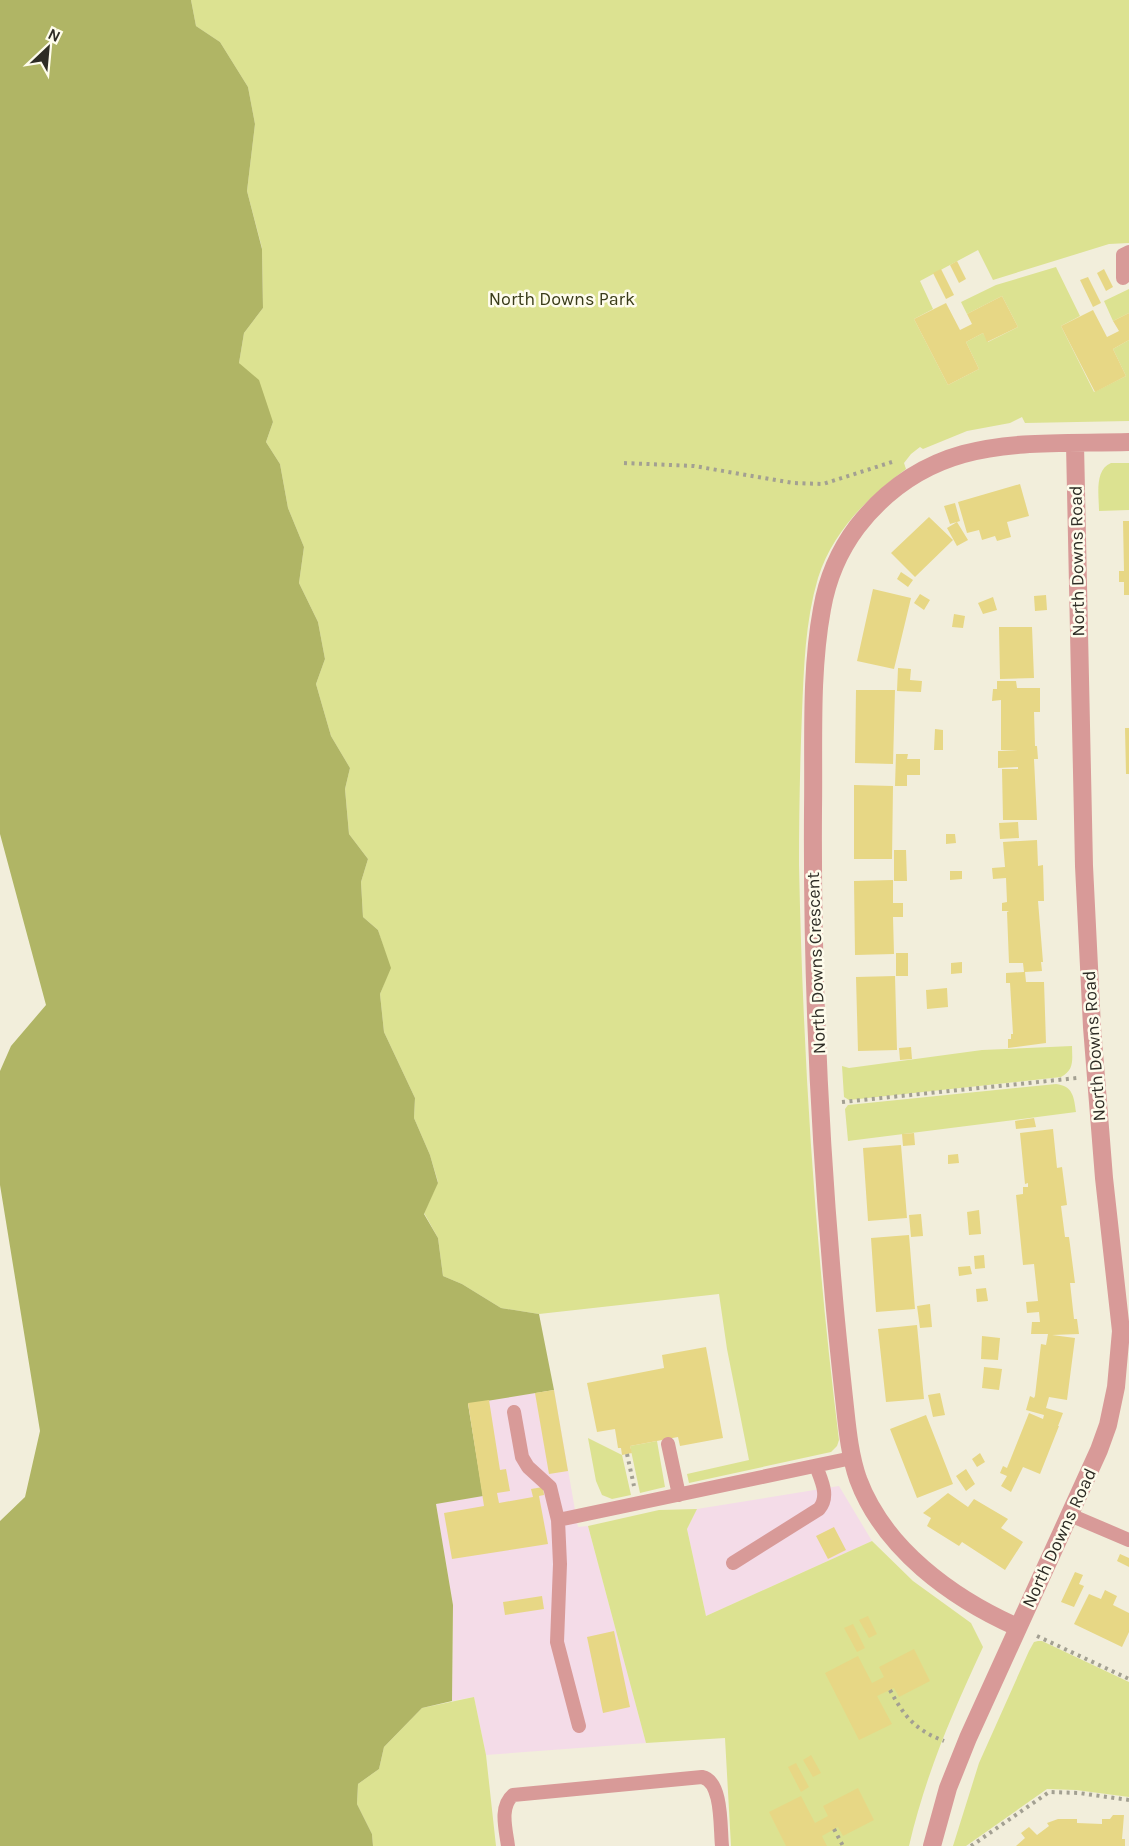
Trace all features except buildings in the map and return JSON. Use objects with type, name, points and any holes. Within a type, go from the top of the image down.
[{"type":"street","name":"North Downs Crescent","points":[[1017,1627],[972,1604],[936,1578],[904,1550],[873,1511],[858,1480],[852,1458],[837,1334],[827,1221],[821,1104],[813,858],[815,687],[821,611],[835,565],[858,526],[896,489],[927,468],[963,453],[1006,445],[1129,442]]},
{"type":"street","name":"North Downs Road","points":[[932,1846],[963,1749],[1099,1450],[1108,1425],[1121,1349],[1121,1319],[1095,1076],[1084,866],[1075,444]]},
{"type":"lane","points":[[1122,278],[1122,258],[1129,252]]},
{"type":"lane","points":[[514,1412],[522,1457],[528,1467],[550,1487],[558,1520],[560,1564],[557,1642],[579,1726]]},
{"type":"lane","points":[[668,1444],[679,1495]]},
{"type":"lane","points":[[558,1520],[852,1458]]},
{"type":"lane","points":[[733,1563],[819,1509],[825,1494],[816,1466]]},
{"type":"lane","points":[[1070,1515],[1129,1540]]},
{"type":"lane","points":[[508,1846],[505,1812],[509,1799],[513,1795],[702,1777],[711,1781],[717,1792],[722,1846]]},
{"type":"path","points":[[624,463],[694,466],[793,483],[823,484],[900,459],[909,460],[927,468]]},
{"type":"path","points":[[821,1104],[1095,1076]]},
{"type":"path","points":[[627,1454],[637,1503]]},
{"type":"path","name":"North Downs Road","points":[[1017,1627],[1129,1679]]},
{"type":"path","points":[[890,1690],[900,1709],[915,1725],[934,1738],[963,1749]]},
{"type":"path","points":[[971,1846],[1049,1792],[1079,1793],[1129,1800]]},
{"type":"path","points":[[834,1829],[843,1846]]},
{"type":"shaded area","points":[[554,1390],[578,1527],[588,1526],[646,1743],[486,1755],[474,1697],[452,1701],[453,1605],[436,1504],[483,1495],[468,1403]]},
{"type":"shaded area","points":[[839,1486],[872,1541],[706,1616],[687,1529],[697,1509]]},
{"type":"green space","points":[[0,0],[191,0],[196,26],[220,42],[248,87],[255,124],[247,191],[262,249],[263,308],[244,333],[239,363],[259,380],[273,422],[266,442],[280,464],[288,508],[304,547],[299,583],[318,622],[325,659],[316,684],[331,736],[350,768],[345,789],[349,834],[368,859],[361,882],[363,917],[378,930],[391,968],[380,994],[384,1032],[415,1098],[414,1118],[430,1155],[438,1183],[424,1214],[438,1238],[443,1276],[462,1284],[501,1308],[539,1314],[554,1390],[468,1404],[483,1496],[436,1504],[453,1605],[452,1701],[422,1708],[384,1747],[379,1769],[358,1784],[357,1804],[372,1834],[373,1846],[0,1846],[0,1521],[25,1497],[40,1431],[0,1185],[0,1071],[11,1046],[46,1005],[0,834]]},
{"type":"green space","name":"North Downs Park","points":[[191,0],[1129,0],[1129,243],[1109,244],[993,280],[978,250],[920,281],[933,309],[914,319],[948,385],[979,369],[966,342],[983,333],[988,342],[1018,327],[1002,296],[967,314],[961,302],[996,285],[1056,267],[1080,316],[1061,326],[1094,392],[1126,376],[1113,349],[1129,340],[1129,421],[1025,423],[1022,417],[1010,423],[967,431],[923,449],[920,447],[904,463],[906,469],[865,503],[842,530],[825,561],[814,595],[808,628],[804,679],[799,865],[804,1009],[817,1225],[839,1440],[831,1452],[689,1483],[687,1474],[749,1460],[727,1349],[719,1294],[539,1314],[501,1308],[462,1284],[443,1276],[438,1238],[424,1213],[438,1182],[430,1155],[414,1118],[415,1098],[384,1032],[380,994],[390,968],[378,930],[363,917],[361,882],[368,859],[349,834],[345,789],[350,768],[331,736],[316,684],[325,659],[318,622],[299,583],[304,547],[288,508],[280,464],[266,442],[273,422],[239,363],[244,333],[263,308],[262,248],[247,191],[255,124],[248,87],[220,42],[196,26]]},
{"type":"green space","points":[[1129,289],[1129,313],[1113,321],[1104,301]]},
{"type":"green space","points":[[1111,463],[1129,463],[1129,510],[1099,511],[1100,477],[1102,471]]},
{"type":"green space","points":[[1072,1046],[1071,1068],[1061,1077],[849,1100],[844,1097],[842,1066],[849,1068],[982,1050]]},
{"type":"green space","points":[[1056,1084],[1066,1087],[1072,1093],[1076,1112],[848,1141],[845,1109],[848,1105]]},
{"type":"green space","points":[[588,1438],[622,1455],[631,1495],[612,1499],[602,1495],[596,1481]]},
{"type":"green space","points":[[657,1441],[665,1487],[640,1493],[630,1446]]},
{"type":"green space","points":[[697,1509],[687,1529],[706,1616],[872,1541],[913,1581],[971,1623],[983,1647],[941,1744],[923,1794],[909,1846],[731,1846],[725,1738],[646,1743],[588,1526],[659,1510]]},
{"type":"green space","points":[[1038,1641],[1129,1682],[1129,1797],[1076,1790],[1047,1789],[966,1846],[953,1846],[979,1763],[1029,1651],[1034,1642]]},
{"type":"green space","points":[[474,1697],[486,1755],[496,1846],[373,1846],[372,1834],[357,1804],[358,1784],[379,1769],[384,1747],[422,1708]]}]
